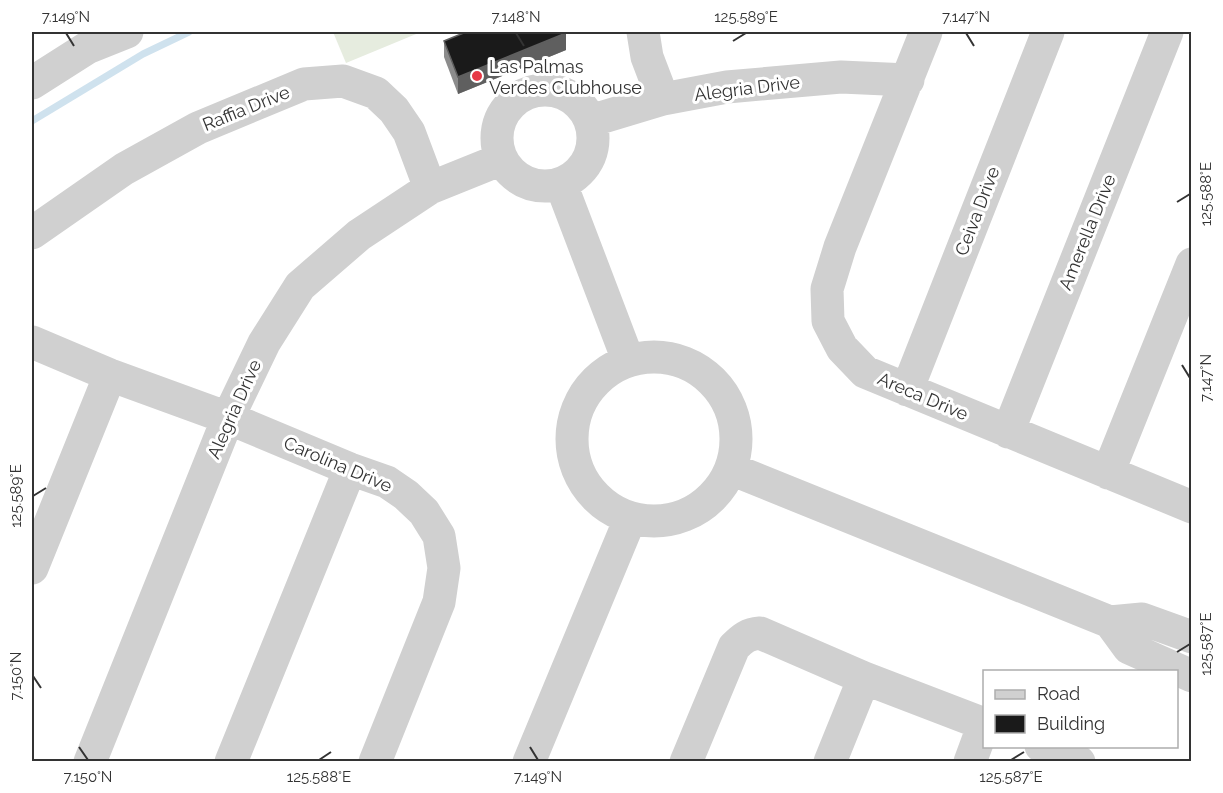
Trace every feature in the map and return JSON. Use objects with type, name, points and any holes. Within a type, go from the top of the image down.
[{"type":"street","points":[[32,83],[87,48],[127,32]]},
{"type":"street","points":[[642,32],[647,57],[663,99]]},
{"type":"street","name":"Areca Drive","points":[[926,32],[840,247],[827,289],[828,321],[842,348],[865,372],[1191,507]]},
{"type":"street","name":"Ceiva Drive","points":[[907,390],[1048,32]]},
{"type":"street","name":"Amerella Drive","points":[[1008,432],[1167,32]]},
{"type":"street","name":"Alegria Drive","points":[[590,121],[663,99],[727,87],[842,77],[908,80]]},
{"type":"street","name":"Raffia Drive","points":[[32,233],[124,169],[189,133],[304,84],[343,81],[376,93],[394,110],[409,132],[430,189]]},
{"type":"street","points":[[551,89],[567,95],[581,106],[590,121],[593,140],[589,158],[577,174],[561,184],[534,185],[521,180],[510,171],[502,159],[497,134],[505,110],[517,98],[533,90],[551,89]]},
{"type":"street","name":"Alegria Drive","points":[[90,762],[228,418],[264,343],[300,286],[359,235],[430,189],[502,159]]},
{"type":"street","points":[[561,184],[628,360]]},
{"type":"street","points":[[1108,473],[1191,264]]},
{"type":"street","name":"Carolina Drive","points":[[32,342],[110,375],[228,418],[387,482],[406,495],[424,512],[439,536],[444,568],[439,602],[375,762]]},
{"type":"street","points":[[658,356],[688,364],[714,382],[731,408],[737,438],[731,469],[719,490],[701,508],[679,519],[654,522],[630,519],[608,508],[591,493],[578,474],[571,451],[572,428],[578,406],[590,386],[607,370],[628,360],[658,356]]},
{"type":"street","points":[[32,568],[110,375]]},
{"type":"street","points":[[231,762],[350,469]]},
{"type":"street","points":[[731,469],[1110,622],[1142,619],[1191,637]]},
{"type":"street","points":[[529,762],[630,519]]},
{"type":"street","points":[[1110,622],[1129,648],[1178,670]]},
{"type":"street","points":[[686,762],[734,647],[751,634],[760,633],[864,678],[983,724]]},
{"type":"street","points":[[830,762],[864,678]]},
{"type":"street","points":[[970,762],[983,727]]},
{"type":"street","points":[[1044,748],[1079,762]]},
{"type":"shaded area","points":[[333,32],[421,32],[346,63]]},
{"type":"building","points":[[466,32],[566,33],[458,77],[444,41]]},
{"type":"waterway","points":[[32,121],[143,54],[189,32]]},
{"type":"place","name":"Las Palmas Verdes Clubhouse","points":[[477,76]]}]
